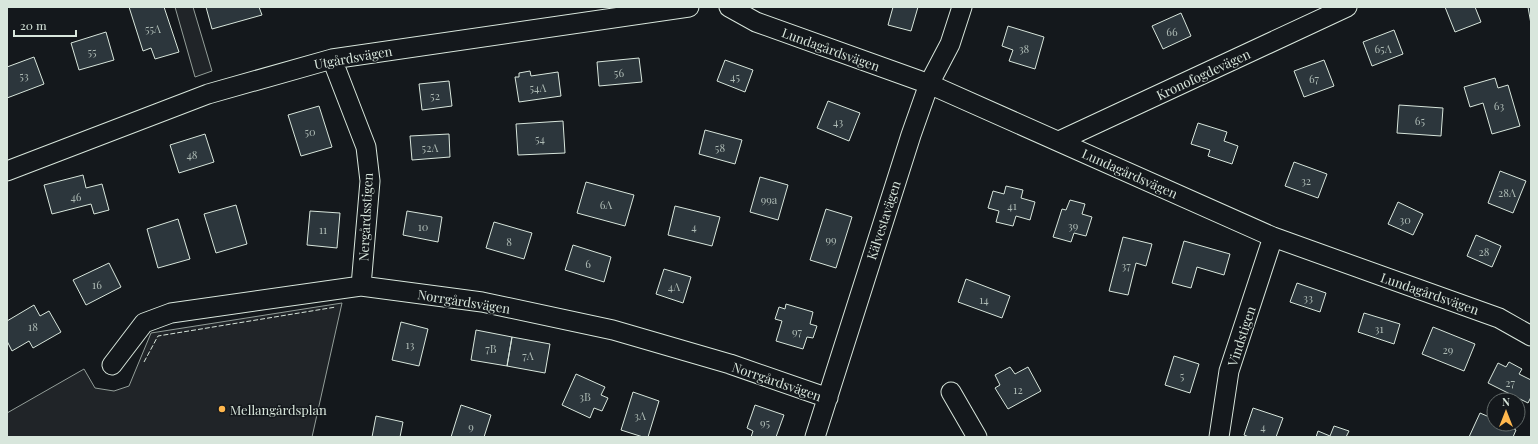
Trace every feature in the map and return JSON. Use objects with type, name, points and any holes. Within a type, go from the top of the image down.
[{"type":"street","name":"Utgårdsvägen","points":[[7,171],[208,94],[332,59],[690,7]]},
{"type":"street","name":"Lundagårdsvägen","points":[[730,7],[756,22],[929,84],[1272,238],[1499,318],[1531,336]]},
{"type":"street","name":"Kälvestavägen","points":[[815,437],[910,134],[929,84],[950,44],[962,7]]},
{"type":"street","name":"Kronofogdevägen","points":[[1059,142],[1347,7]]},
{"type":"street","name":"Nergårdsstigen","points":[[332,59],[366,147],[370,181],[361,286]]},
{"type":"street","name":"Vindstigen","points":[[1219,437],[1229,371],[1272,238]]},
{"type":"street","name":"Norrgårdsvägen","points":[[112,365],[144,323],[171,313],[361,286],[482,302],[613,330],[730,364],[828,398]]},
{"type":"street","points":[[951,392],[977,437]]},
{"type":"shaded area","points":[[175,7],[193,7],[212,71],[195,77]]},
{"type":"shaded area","points":[[342,303],[312,437],[7,437],[7,413],[84,369],[95,388],[114,391],[129,386],[151,333]]},
{"type":"building","points":[[129,7],[164,7],[179,52],[155,59],[151,48],[143,51]]},
{"type":"building","points":[[206,7],[259,7],[262,15],[212,29]]},
{"type":"building","points":[[893,7],[918,7],[911,31],[888,25]]},
{"type":"building","points":[[1445,7],[1475,7],[1481,22],[1455,32]]},
{"type":"building","points":[[1528,7],[1531,7],[1531,24]]},
{"type":"building","points":[[1181,13],[1191,36],[1163,49],[1152,26]]},
{"type":"building","points":[[1008,26],[1044,37],[1035,69],[1009,61],[1013,50],[1002,46]]},
{"type":"building","points":[[1394,30],[1403,54],[1372,66],[1363,42]]},
{"type":"building","points":[[106,32],[114,60],[79,70],[71,43]]},
{"type":"building","points":[[34,57],[44,84],[7,98],[7,67]]},
{"type":"building","points":[[639,58],[642,82],[599,86],[597,62]]},
{"type":"building","points":[[725,60],[753,70],[745,92],[717,81]]},
{"type":"building","points":[[1324,60],[1334,86],[1304,97],[1294,71]]},
{"type":"building","points":[[530,71],[531,76],[558,72],[561,96],[519,102],[515,77],[519,77],[519,73]]},
{"type":"building","points":[[1495,78],[1498,88],[1508,85],[1520,126],[1492,134],[1483,103],[1470,107],[1464,87]]},
{"type":"building","points":[[449,81],[452,106],[422,110],[419,84]]},
{"type":"building","points":[[828,101],[860,113],[849,141],[817,128]]},
{"type":"building","points":[[1399,105],[1443,108],[1441,136],[1397,133]]},
{"type":"building","points":[[319,106],[332,147],[301,156],[288,115]]},
{"type":"building","points":[[563,121],[565,153],[518,155],[516,124]]},
{"type":"building","points":[[1198,123],[1227,132],[1224,141],[1238,146],[1232,164],[1208,156],[1210,150],[1191,144]]},
{"type":"building","points":[[705,130],[742,140],[735,164],[699,154]]},
{"type":"building","points":[[205,134],[214,162],[179,173],[170,145]]},
{"type":"building","points":[[449,134],[450,157],[412,160],[410,136]]},
{"type":"building","points":[[1294,162],[1327,174],[1318,198],[1285,186]]},
{"type":"building","points":[[1500,171],[1526,181],[1513,213],[1488,203]]},
{"type":"building","points":[[83,175],[86,188],[102,184],[109,210],[94,214],[91,204],[52,214],[44,185]]},
{"type":"building","points":[[760,177],[788,185],[778,220],[750,212]]},
{"type":"building","points":[[586,182],[634,195],[625,226],[577,213]]},
{"type":"building","points":[[1006,186],[1023,190],[1021,198],[1035,202],[1030,220],[1016,216],[1013,226],[996,222],[999,211],[988,208],[993,191],[1004,194]]},
{"type":"building","points":[[1070,200],[1085,204],[1082,214],[1092,217],[1086,236],[1074,233],[1071,242],[1053,237],[1062,209],[1066,210]]},
{"type":"building","points":[[1398,202],[1423,214],[1413,235],[1388,224]]},
{"type":"building","points":[[236,205],[247,244],[216,253],[204,214]]},
{"type":"building","points":[[675,206],[720,217],[712,246],[668,235]]},
{"type":"building","points":[[826,209],[852,217],[836,268],[810,260]]},
{"type":"building","points":[[310,211],[340,213],[337,248],[307,245]]},
{"type":"building","points":[[407,211],[442,217],[438,242],[403,235]]},
{"type":"building","points":[[178,219],[190,259],[158,268],[147,229]]},
{"type":"building","points":[[494,222],[532,233],[524,259],[486,248]]},
{"type":"building","points":[[1476,235],[1501,246],[1492,267],[1467,256]]},
{"type":"building","points":[[1123,237],[1152,244],[1146,266],[1136,263],[1128,295],[1109,291]]},
{"type":"building","points":[[1184,241],[1230,254],[1224,275],[1197,267],[1191,288],[1172,283]]},
{"type":"building","points":[[573,245],[611,257],[604,282],[565,270]]},
{"type":"building","points":[[109,263],[121,287],[86,305],[73,280]]},
{"type":"building","points":[[664,269],[691,277],[683,303],[656,294]]},
{"type":"building","points":[[966,279],[1010,296],[1002,318],[958,302]]},
{"type":"building","points":[[1297,283],[1326,293],[1320,312],[1290,302]]},
{"type":"building","points":[[786,304],[813,312],[810,324],[817,326],[813,338],[807,337],[803,349],[776,341],[782,321],[775,319],[779,307],[785,309]]},
{"type":"building","points":[[34,305],[40,316],[49,311],[61,332],[33,348],[29,341],[12,351],[7,341],[7,321]]},
{"type":"building","points":[[1364,313],[1400,324],[1394,344],[1358,332]]},
{"type":"building","points":[[401,322],[428,329],[419,366],[392,360]]},
{"type":"building","points":[[1433,327],[1475,344],[1464,371],[1422,354]]},
{"type":"building","points":[[476,330],[512,337],[507,366],[471,360]]},
{"type":"building","points":[[512,337],[550,344],[545,373],[507,366]]},
{"type":"building","points":[[1174,356],[1199,364],[1190,393],[1165,385]]},
{"type":"building","points":[[1509,362],[1522,369],[1519,374],[1531,380],[1531,397],[1528,403],[1526,402],[1526,392],[1506,392],[1488,383],[1498,363],[1506,367]]},
{"type":"building","points":[[1010,367],[1015,374],[1028,367],[1041,391],[1008,409],[995,388],[1000,385],[995,375]]},
{"type":"building","points":[[576,374],[605,387],[601,395],[608,398],[602,411],[594,408],[590,418],[562,405]]},
{"type":"building","points":[[633,392],[659,401],[648,437],[643,437],[621,430]]},
{"type":"building","points":[[461,405],[491,415],[484,437],[451,437]]},
{"type":"building","points":[[755,405],[784,415],[776,437],[751,437],[753,431],[747,428]]},
{"type":"building","points":[[1253,408],[1283,418],[1276,437],[1249,437],[1244,435]]},
{"type":"building","points":[[1480,413],[1486,416],[1486,432],[1515,432],[1513,437],[1469,437]]},
{"type":"building","points":[[376,416],[403,422],[400,437],[372,437]]},
{"type":"building","points":[[1334,426],[1349,431],[1346,437],[1316,437],[1318,431],[1330,436]]},
{"type":"fence","points":[[144,362],[158,336],[336,307]]},
{"type":"place","name":"Mellangårdsplan","points":[[222,409]]}]
